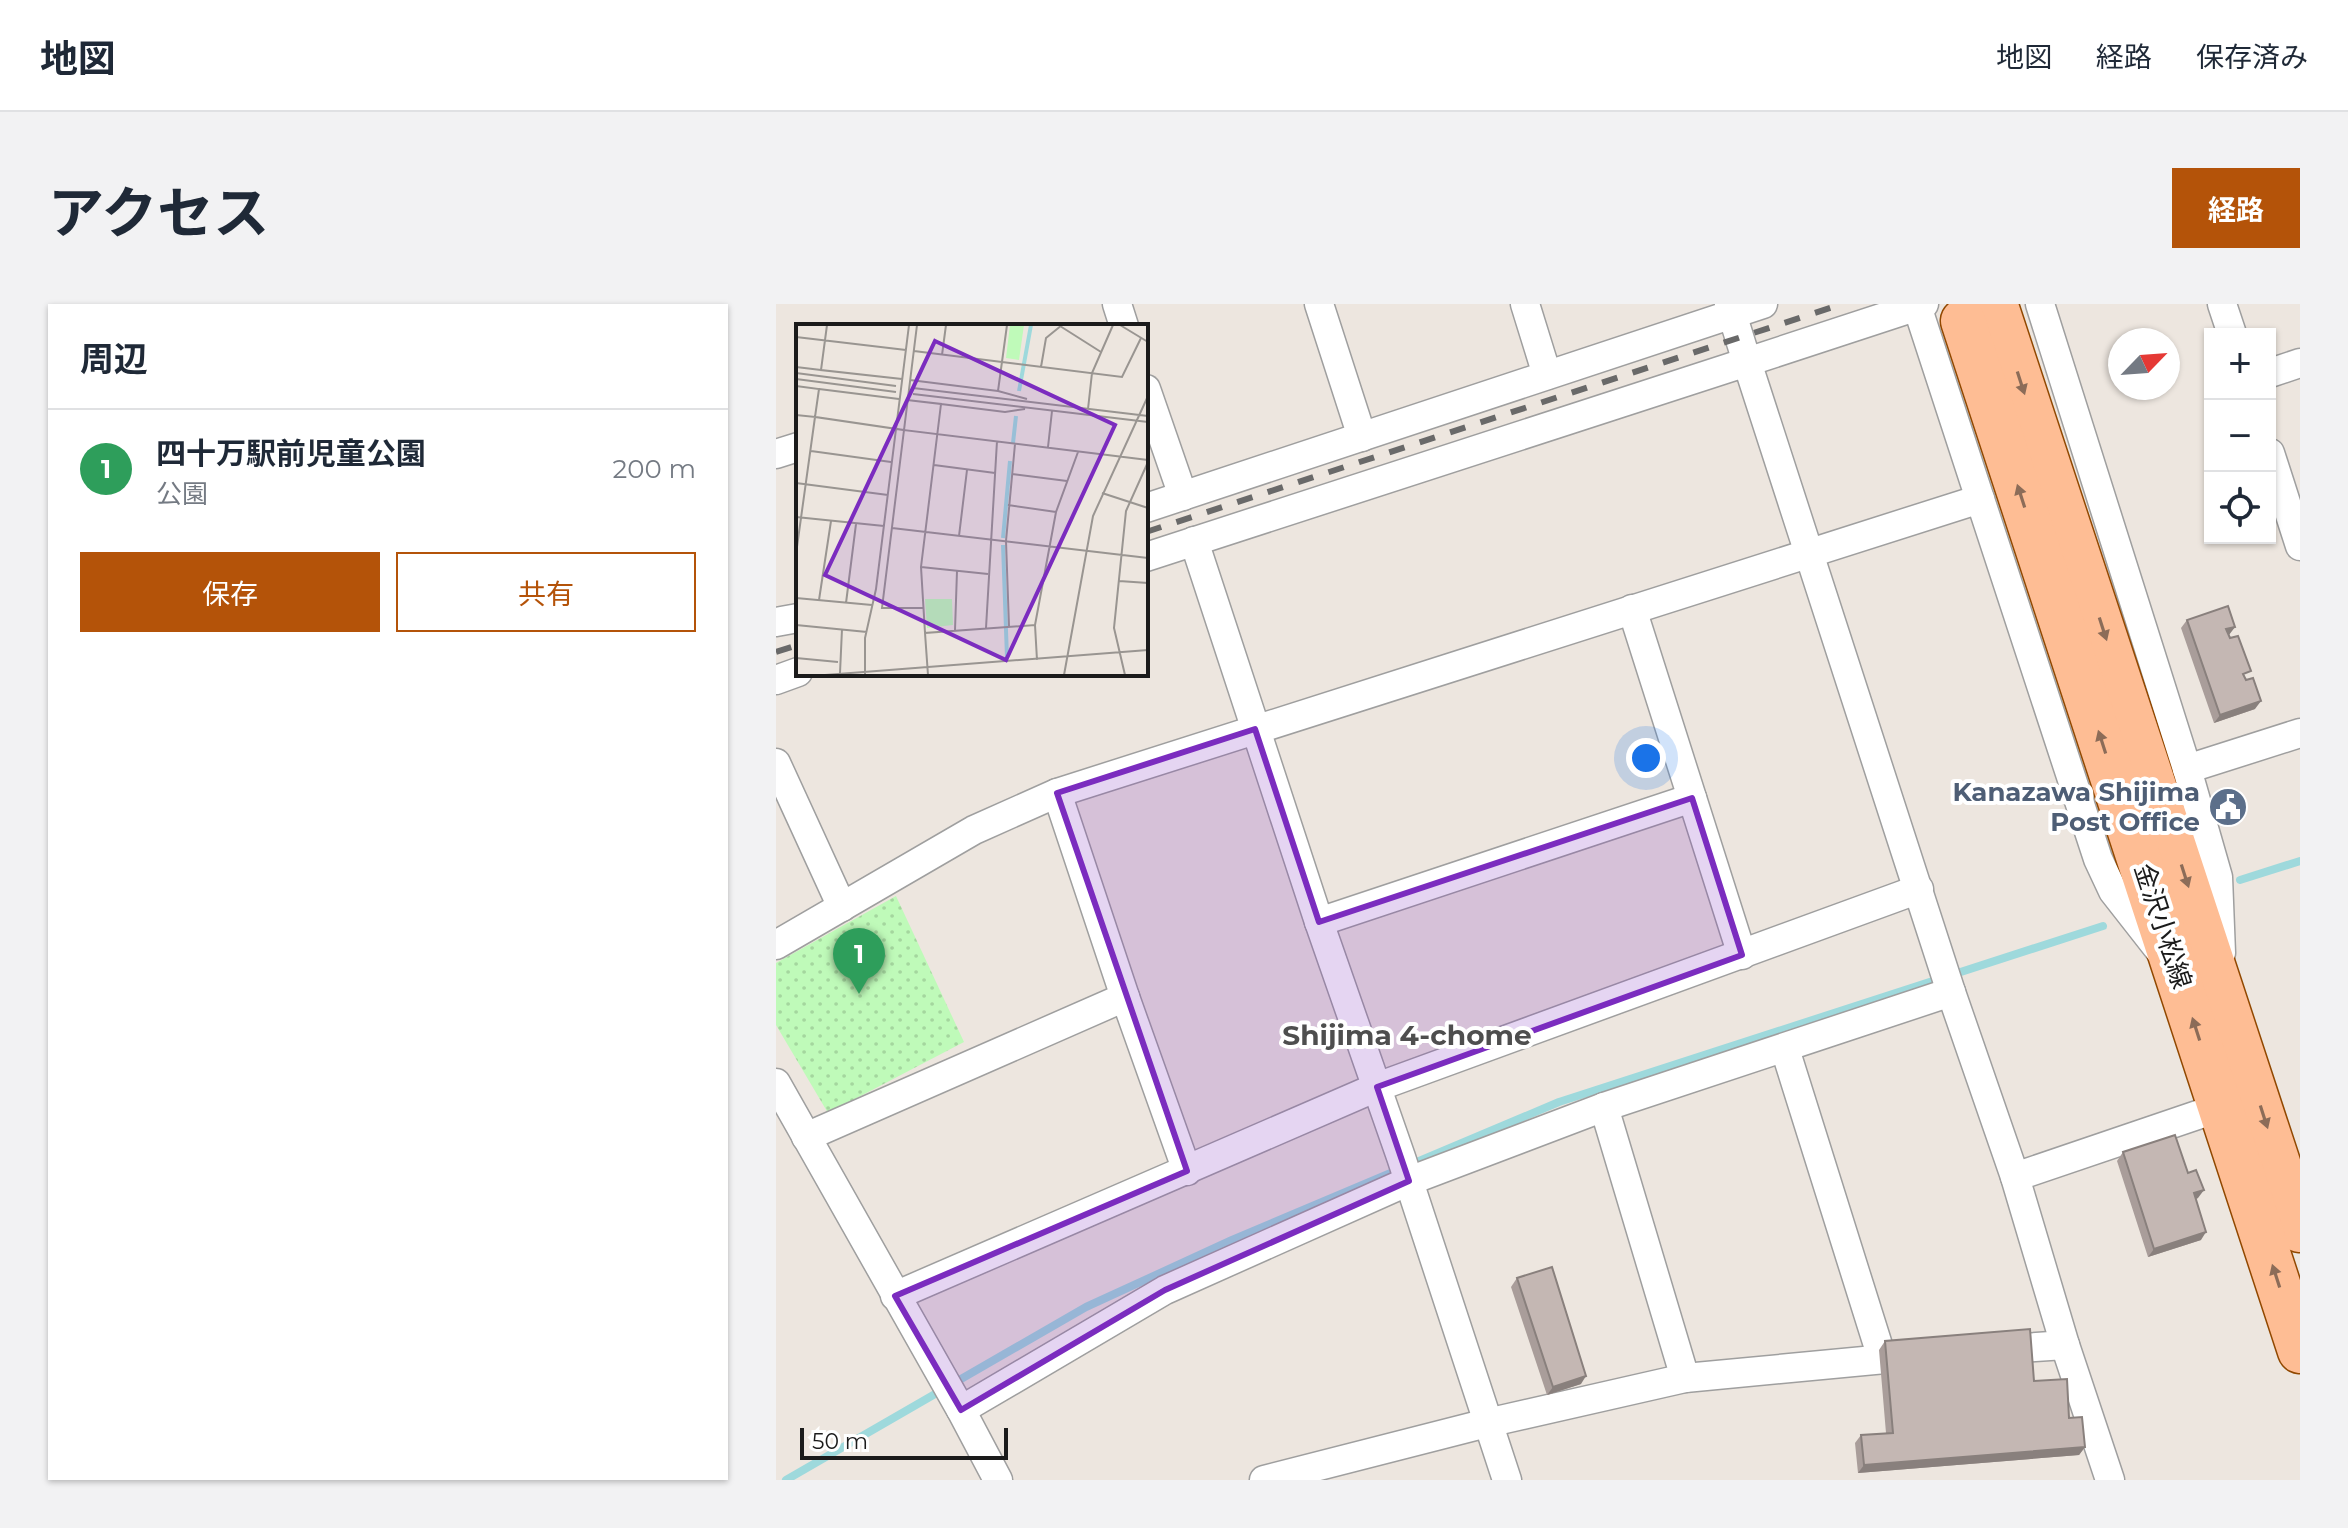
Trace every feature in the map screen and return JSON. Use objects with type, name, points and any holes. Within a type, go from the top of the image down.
[{"type":"main road","name":"金沢小松線","points":[[2300,1230],[2222,990],[1980,315],[2180,976],[2300,1351]]},
{"type":"street","points":[[1117,304],[1123,324]]},
{"type":"street","points":[[1319,304],[1362,437]]},
{"type":"street","points":[[1525,304],[1547,375]]},
{"type":"street","points":[[1148,507],[1547,375],[1730,309],[1763,304]]},
{"type":"street","points":[[2040,304],[2187,769],[2218,877],[2222,990]]},
{"type":"street","points":[[2222,304],[2230,328]]},
{"type":"street","points":[[1148,556],[1920,305],[2098,859],[2113,891],[2180,976]]},
{"type":"street","points":[[1730,309],[2015,1177],[2065,1345],[2110,1480]]},
{"type":"street","points":[[2276,371],[2300,363]]},
{"type":"street","points":[[1148,395],[1183,496]]},
{"type":"street","points":[[776,454],[796,448]]},
{"type":"street","points":[[2276,472],[2300,546]]},
{"type":"street","points":[[776,945],[974,830],[1057,793],[1980,499]]},
{"type":"street","points":[[1194,541],[1507,1480]]},
{"type":"street","points":[[1632,609],[1742,955]]},
{"type":"street","points":[[776,622],[796,618]]},
{"type":"street","points":[[776,680],[796,673]]},
{"type":"street","points":[[2187,769],[2300,733]]},
{"type":"street","points":[[776,763],[842,907]]},
{"type":"street","points":[[1057,793],[1187,1171]]},
{"type":"street","points":[[1319,922],[1692,798]]},
{"type":"street","points":[[895,1296],[1377,1087],[1919,889]]},
{"type":"street","points":[[952,1395],[1405,1170],[1785,1049],[1948,980]]},
{"type":"street","points":[[806,1137],[1125,997]]},
{"type":"street","points":[[1785,1049],[1882,1358]]},
{"type":"street","points":[[776,1083],[998,1480]]},
{"type":"street","points":[[1604,1107],[1685,1378]]},
{"type":"street","points":[[2015,1177],[2221,1107]]},
{"type":"street","points":[[1974,1352],[2065,1345]]},
{"type":"street","points":[[1264,1480],[1487,1423],[1685,1378],[1943,1354]]},
{"type":"highlighted area","points":[[1255,729],[1319,922],[1692,798],[1742,955],[1377,1087],[1409,1181],[1165,1290],[961,1410],[895,1296],[1187,1171],[1057,793]]},
{"type":"green space","points":[[896,896],[964,1042],[828,1113],[776,1025],[776,963]]},
{"type":"building","points":[[2228,606],[2235,627],[2226,629],[2230,638],[2238,636],[2251,671],[2243,674],[2246,680],[2253,678],[2261,701],[2220,715],[2187,620]]},
{"type":"building","points":[[2175,1135],[2188,1173],[2196,1170],[2204,1190],[2194,1193],[2206,1232],[2154,1249],[2123,1152]]},
{"type":"building","points":[[1552,1267],[1586,1376],[1553,1387],[1517,1278]]},
{"type":"building","points":[[2030,1329],[2034,1381],[2067,1379],[2069,1418],[2082,1417],[2085,1447],[1864,1465],[1861,1435],[1893,1433],[1885,1341]]},
{"type":"waterway","points":[[2240,880],[2300,861]]},
{"type":"waterway","points":[[786,1480],[1086,1307],[1232,1240],[1559,1102],[2103,926]]},
{"type":"railway","points":[[1148,531],[1842,304]]},
{"type":"railway","points":[[776,652],[796,646]]},
{"type":"place","name":"Kanazawa Shijima Post Office","points":[[2228,807]]},
{"type":"place","name":"四十万駅前児童公園","points":[[859,994]]},
{"type":"district","name":"Shijima 4-chome","points":[[1407,1035]]}]
